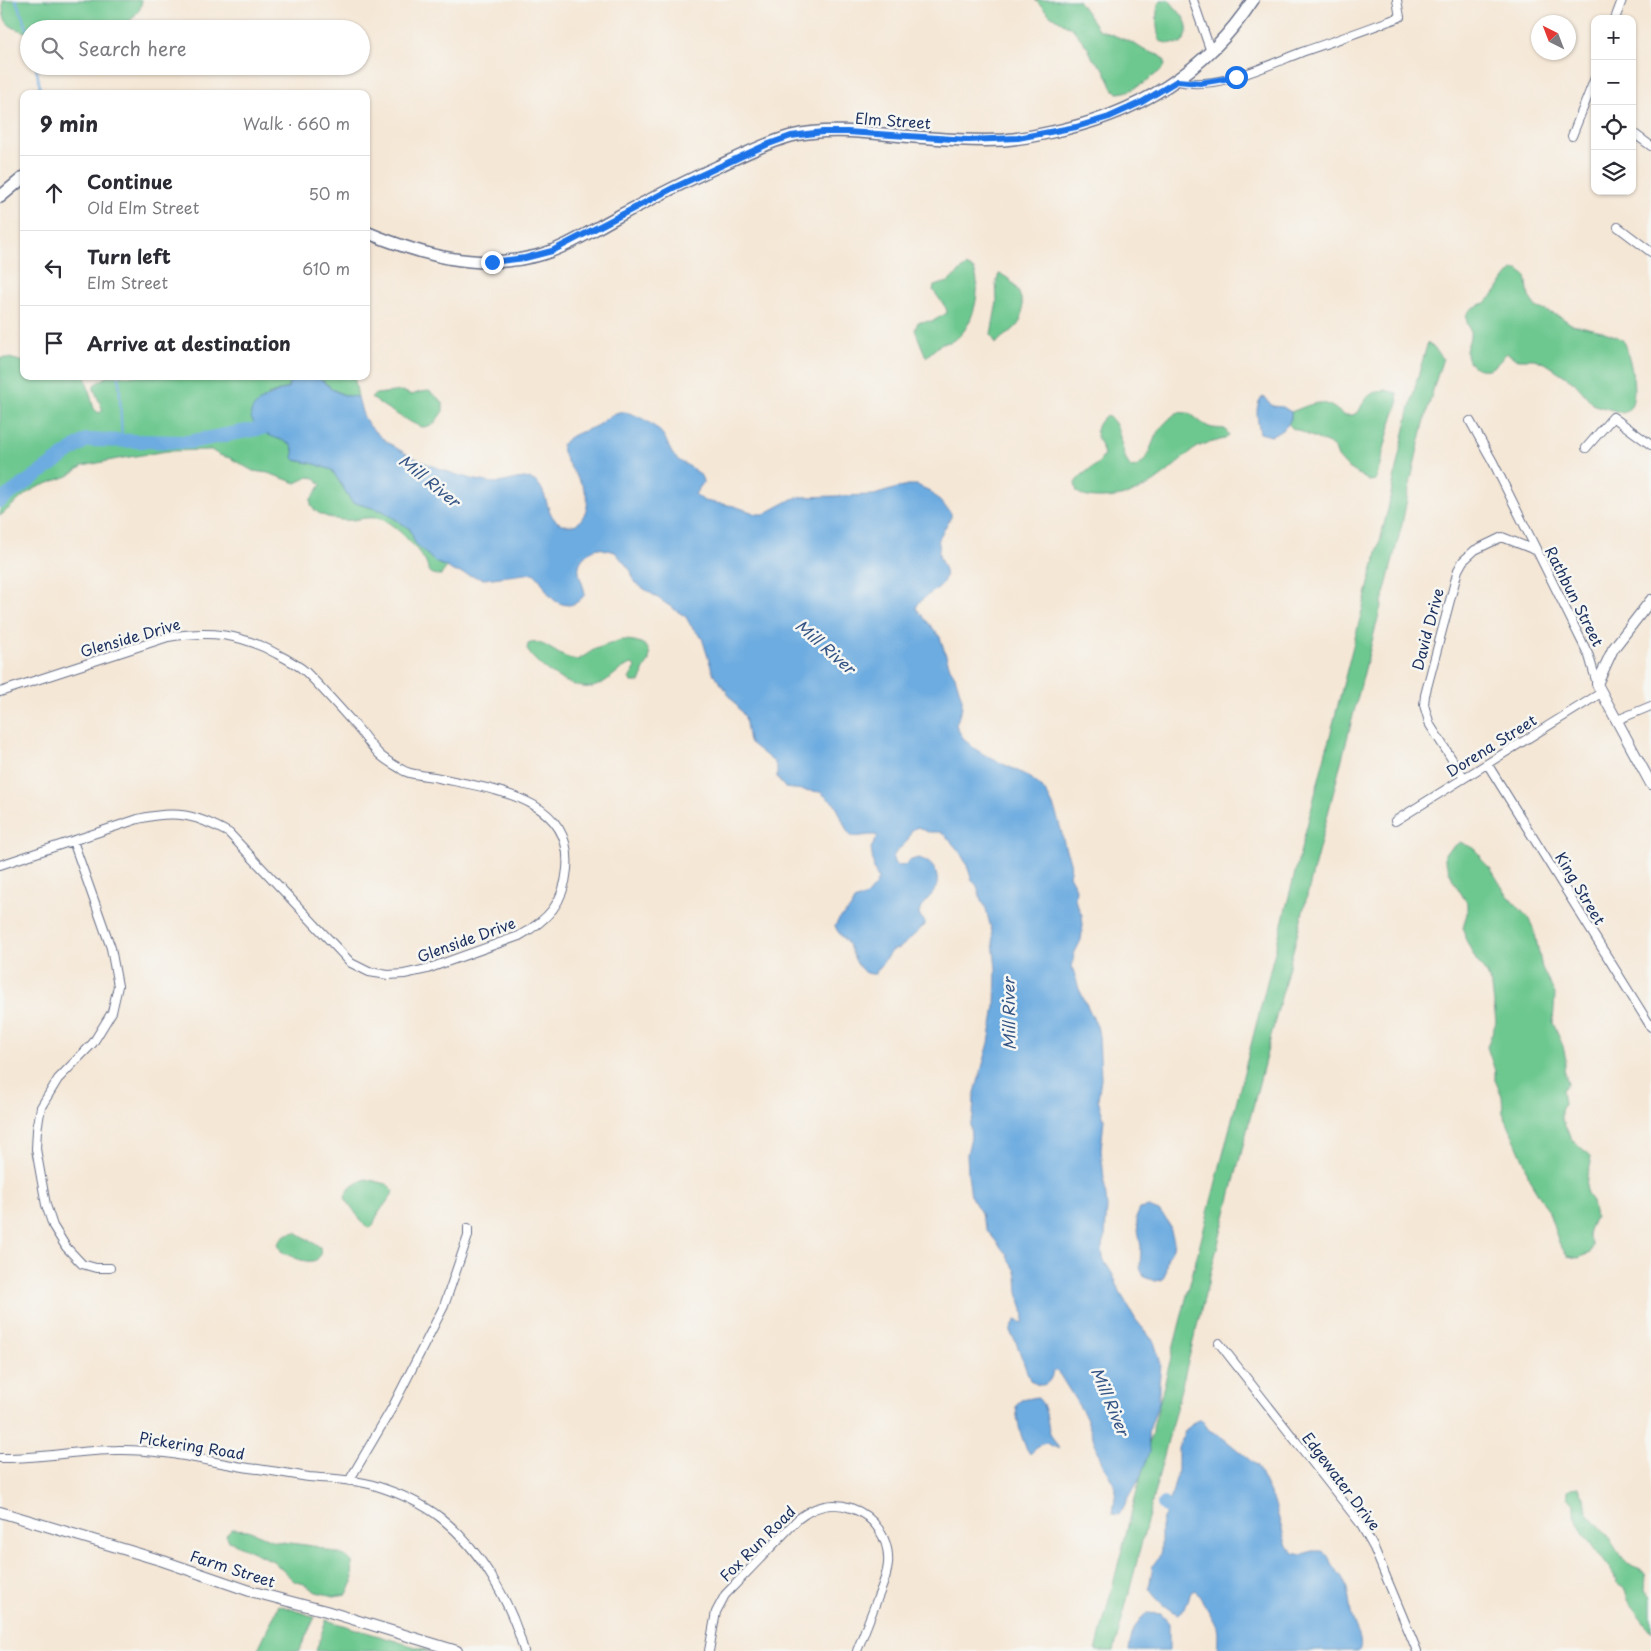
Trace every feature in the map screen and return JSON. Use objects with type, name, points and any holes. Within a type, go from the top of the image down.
[{"type":"main road","name":"Elm Street","points":[[370,234],[428,255],[459,261],[492,262],[525,258],[552,251],[680,184],[766,145],[791,136],[847,132],[968,140],[1018,138],[1076,127],[1109,117],[1142,102],[1177,81],[1211,52],[1236,24],[1253,0]]},
{"type":"main road","points":[[0,197],[20,180]]},
{"type":"street","points":[[1193,0],[1211,52]]},
{"type":"street","points":[[1177,81],[1200,83],[1236,77],[1400,17],[1397,0]]},
{"type":"street","points":[[1617,15],[1622,0]]},
{"type":"street","points":[[1572,136],[1591,88]]},
{"type":"street","points":[[1636,135],[1651,146]]},
{"type":"street","points":[[1618,227],[1651,252]]},
{"type":"street","points":[[1586,448],[1613,417],[1651,445]]},
{"type":"street","name":"Rathbun Street","points":[[1470,421],[1493,462],[1589,656],[1599,689],[1651,784]]},
{"type":"street","name":"David Drive","points":[[1464,778],[1430,725],[1424,706],[1428,682],[1454,581],[1463,561],[1469,555],[1502,536],[1535,550]]},
{"type":"street","points":[[1599,689],[1613,650],[1651,600]]},
{"type":"street","name":"Glenside Drive","points":[[0,692],[168,637],[195,633],[234,636],[260,644],[304,671],[359,729],[380,756],[403,771],[508,793],[535,805],[552,818],[562,833],[568,855],[566,881],[562,896],[546,919],[534,928],[519,936],[427,969],[388,975],[369,972],[351,963],[229,833],[195,817],[158,814],[0,865]]},
{"type":"street","name":"Dorena Street","points":[[1395,821],[1488,765],[1599,689]]},
{"type":"street","points":[[1617,720],[1651,706]]},
{"type":"street","name":"King Street","points":[[1488,765],[1651,1027]]},
{"type":"street","points":[[73,841],[111,948],[118,986],[112,1012],[93,1043],[58,1079],[41,1107],[36,1149],[53,1226],[66,1248],[82,1264],[96,1268],[110,1268]]},
{"type":"street","points":[[349,1481],[392,1408],[444,1306],[468,1236],[468,1228]]},
{"type":"street","name":"Edgewater Drive","points":[[1219,1343],[1360,1523],[1371,1542],[1417,1651]]},
{"type":"street","name":"Pickering Road","points":[[0,1458],[49,1456],[94,1451],[137,1450],[186,1456],[308,1477],[349,1481],[371,1485],[414,1500],[440,1517],[482,1562],[509,1611],[524,1651]]},
{"type":"street","name":"Fox Run Road","points":[[709,1651],[716,1612],[725,1595],[802,1516],[817,1508],[834,1505],[850,1508],[866,1515],[881,1532],[887,1547],[886,1575],[857,1651]]},
{"type":"street","name":"Farm Street","points":[[0,1512],[163,1561],[250,1591],[326,1611],[457,1651]]},
{"type":"green space","points":[[3,0],[142,0],[140,9],[131,20],[20,20],[20,30],[7,23]]},
{"type":"green space","points":[[1035,0],[1078,0],[1098,29],[1161,56],[1165,61],[1163,69],[1136,88],[1117,93],[1113,89],[1104,69],[1093,59],[1088,48],[1073,29],[1050,15]]},
{"type":"green space","points":[[1160,0],[1169,0],[1185,20],[1187,31],[1181,44],[1160,41],[1157,9]]},
{"type":"green space","points":[[966,266],[974,270],[977,279],[976,302],[972,315],[960,335],[952,341],[942,343],[926,357],[915,330],[918,322],[933,321],[947,313],[946,308],[933,290],[934,286],[948,282]]},
{"type":"green space","points":[[1513,270],[1518,270],[1526,276],[1529,297],[1536,307],[1561,317],[1571,324],[1602,331],[1625,342],[1632,370],[1634,392],[1633,401],[1629,409],[1623,413],[1594,405],[1574,382],[1545,363],[1534,359],[1516,359],[1507,353],[1497,364],[1488,369],[1479,369],[1471,364],[1466,356],[1470,335],[1466,318],[1467,314],[1470,310],[1486,302]]},
{"type":"green space","points":[[999,274],[1011,281],[1016,287],[1020,294],[1023,310],[1022,317],[1017,326],[996,344],[991,334],[997,302],[996,284]]},
{"type":"green space","points":[[1428,342],[1443,358],[1420,440],[1402,524],[1114,1651],[1096,1651],[1388,509],[1416,383]]},
{"type":"green space","points":[[0,358],[20,361],[20,380],[86,380],[94,409],[99,413],[103,410],[94,385],[102,380],[288,380],[289,384],[287,388],[268,395],[281,439],[292,446],[295,460],[332,470],[352,502],[383,511],[410,529],[415,543],[435,562],[447,567],[441,575],[431,573],[425,561],[411,543],[393,526],[381,519],[342,520],[327,517],[317,512],[311,504],[311,499],[321,485],[315,478],[308,477],[296,483],[268,473],[253,471],[211,450],[167,451],[83,466],[68,476],[27,493],[0,516]]},
{"type":"green space","points":[[322,380],[355,380],[358,397],[352,397],[336,391]]},
{"type":"green space","points":[[1385,390],[1397,393],[1398,404],[1390,426],[1376,480],[1369,481],[1347,467],[1338,457],[1335,449],[1329,444],[1292,428],[1288,423],[1291,419],[1291,412],[1318,403],[1329,405],[1343,415],[1353,415],[1359,411],[1365,399],[1373,393]]},
{"type":"green space","points":[[402,391],[412,395],[429,391],[443,402],[443,411],[434,424],[424,427],[412,423],[371,397],[376,394]]},
{"type":"green space","points":[[1176,413],[1187,413],[1204,425],[1225,429],[1229,435],[1198,447],[1155,481],[1134,492],[1119,497],[1092,498],[1077,492],[1075,483],[1098,463],[1104,455],[1096,431],[1097,426],[1105,416],[1115,424],[1125,455],[1132,468],[1142,463],[1159,431]]},
{"type":"green space","points":[[621,640],[641,643],[648,649],[649,660],[640,682],[632,682],[629,679],[636,667],[632,664],[622,668],[606,681],[596,686],[578,686],[557,677],[547,670],[531,656],[527,649],[528,644],[543,644],[561,655],[578,660],[595,649]]},
{"type":"green space","points":[[1460,842],[1473,848],[1480,855],[1505,892],[1528,918],[1534,929],[1542,968],[1555,994],[1553,1023],[1563,1046],[1566,1060],[1564,1070],[1568,1083],[1562,1090],[1564,1104],[1561,1118],[1571,1138],[1590,1156],[1591,1163],[1587,1176],[1586,1191],[1592,1202],[1595,1217],[1588,1236],[1593,1246],[1590,1253],[1578,1258],[1567,1256],[1558,1241],[1549,1212],[1529,1179],[1526,1166],[1503,1113],[1502,1096],[1495,1080],[1495,1071],[1487,1047],[1496,1022],[1492,987],[1487,974],[1476,960],[1465,938],[1463,927],[1467,914],[1467,903],[1453,880],[1445,861],[1445,853]]},
{"type":"green space","points":[[366,1179],[387,1184],[394,1191],[377,1216],[373,1226],[369,1228],[364,1225],[345,1198],[350,1188]]},
{"type":"green space","points":[[296,1232],[320,1247],[320,1255],[317,1259],[306,1261],[281,1251],[278,1244],[281,1239],[287,1234]]},
{"type":"green space","points":[[1578,1487],[1585,1498],[1587,1512],[1611,1539],[1624,1560],[1646,1575],[1645,1590],[1651,1597],[1651,1631],[1627,1600],[1625,1588],[1617,1583],[1614,1575],[1583,1532],[1575,1513],[1574,1504],[1568,1497],[1568,1490]]},
{"type":"green space","points":[[232,1529],[248,1530],[274,1541],[314,1546],[345,1556],[352,1562],[353,1582],[347,1594],[334,1596],[316,1592],[304,1584],[294,1581],[273,1561],[229,1541],[226,1535]]},
{"type":"green space","points":[[279,1605],[315,1617],[299,1651],[257,1651]]},
{"type":"green space","points":[[326,1620],[429,1651],[316,1651]]},
{"type":"water","points":[[288,380],[322,380],[346,396],[358,397],[365,419],[374,431],[404,453],[443,470],[480,481],[495,483],[525,478],[534,481],[544,493],[552,516],[558,522],[566,525],[574,525],[580,521],[586,510],[587,500],[585,491],[568,464],[562,445],[573,435],[596,426],[619,412],[630,413],[660,431],[676,458],[697,471],[700,475],[703,483],[695,494],[704,501],[764,514],[792,499],[801,497],[874,495],[907,485],[917,485],[930,491],[951,513],[951,517],[938,540],[939,555],[945,571],[945,577],[940,586],[922,599],[916,608],[940,637],[950,668],[955,676],[962,699],[962,707],[956,725],[962,736],[981,753],[1016,770],[1038,784],[1052,803],[1058,819],[1071,866],[1069,875],[1076,888],[1075,900],[1082,915],[1083,925],[1081,940],[1074,954],[1072,966],[1079,989],[1097,1026],[1099,1036],[1101,1078],[1098,1100],[1104,1119],[1101,1150],[1107,1207],[1105,1236],[1102,1245],[1103,1259],[1136,1320],[1154,1342],[1161,1364],[1159,1402],[1148,1433],[1149,1452],[1141,1476],[1119,1515],[1113,1514],[1116,1488],[1102,1463],[1086,1417],[1060,1375],[1053,1371],[1048,1382],[1042,1385],[1038,1385],[1030,1380],[1016,1342],[1011,1334],[1011,1329],[1016,1320],[1023,1323],[1024,1319],[1016,1272],[1007,1255],[987,1230],[981,1213],[971,1197],[967,1154],[971,1137],[970,1125],[973,1117],[974,1096],[989,1043],[995,1007],[996,969],[992,932],[985,906],[959,851],[940,832],[928,832],[918,827],[912,830],[907,841],[895,853],[893,859],[894,863],[898,866],[905,865],[911,860],[919,858],[929,863],[935,870],[936,886],[920,909],[919,915],[925,922],[925,925],[900,948],[891,951],[875,974],[865,972],[858,965],[849,946],[835,926],[839,919],[850,909],[854,901],[866,896],[875,886],[878,879],[874,870],[871,848],[878,836],[851,836],[836,805],[820,792],[785,788],[777,777],[777,768],[774,762],[749,742],[745,717],[713,673],[702,638],[686,617],[634,582],[631,571],[615,552],[599,548],[588,553],[579,565],[579,574],[585,594],[578,602],[568,605],[555,600],[533,573],[484,579],[453,571],[435,562],[415,543],[410,529],[383,511],[352,502],[332,470],[295,460],[293,458],[292,446],[267,434],[256,426],[251,418],[251,412],[255,406],[261,400],[288,388]]},
{"type":"water","points":[[1265,397],[1272,406],[1283,407],[1291,412],[1288,424],[1271,436],[1260,433],[1258,420],[1259,402],[1261,398]]},
{"type":"water","points":[[1149,1207],[1159,1211],[1168,1221],[1174,1241],[1173,1248],[1167,1259],[1165,1275],[1162,1280],[1155,1281],[1144,1277],[1140,1267],[1141,1247],[1136,1218],[1140,1209]]},
{"type":"water","points":[[1036,1397],[1044,1407],[1050,1433],[1059,1449],[1046,1443],[1041,1444],[1030,1454],[1020,1431],[1016,1406],[1021,1400]]},
{"type":"water","points":[[1201,1419],[1209,1430],[1223,1438],[1257,1466],[1274,1501],[1286,1544],[1294,1553],[1301,1555],[1312,1551],[1322,1551],[1328,1556],[1332,1565],[1343,1579],[1347,1589],[1353,1621],[1361,1644],[1359,1651],[1218,1651],[1217,1627],[1195,1590],[1191,1592],[1185,1609],[1178,1614],[1170,1610],[1151,1592],[1149,1588],[1153,1565],[1159,1557],[1161,1550],[1163,1518],[1168,1510],[1178,1470],[1178,1448],[1185,1431],[1194,1422]]},
{"type":"water","points":[[1147,1613],[1161,1614],[1169,1623],[1169,1651],[1129,1651],[1134,1630]]},
{"type":"waterway","points":[[16,0],[24,20]]},
{"type":"waterway","points":[[38,75],[40,90]]},
{"type":"waterway","points":[[119,380],[122,441]]},
{"type":"waterway","name":"Mill River","points":[[0,501],[86,440],[189,442],[278,425]]},
{"type":"waterway","name":"Mill River","points":[[1164,1504],[1182,1520]]},
{"type":"route","points":[[492,262],[538,256],[552,251],[673,188],[766,145],[791,136],[823,132],[847,132],[928,138],[1004,140],[1076,127],[1109,117],[1142,102],[1177,81],[1200,83],[1236,77]]}]
